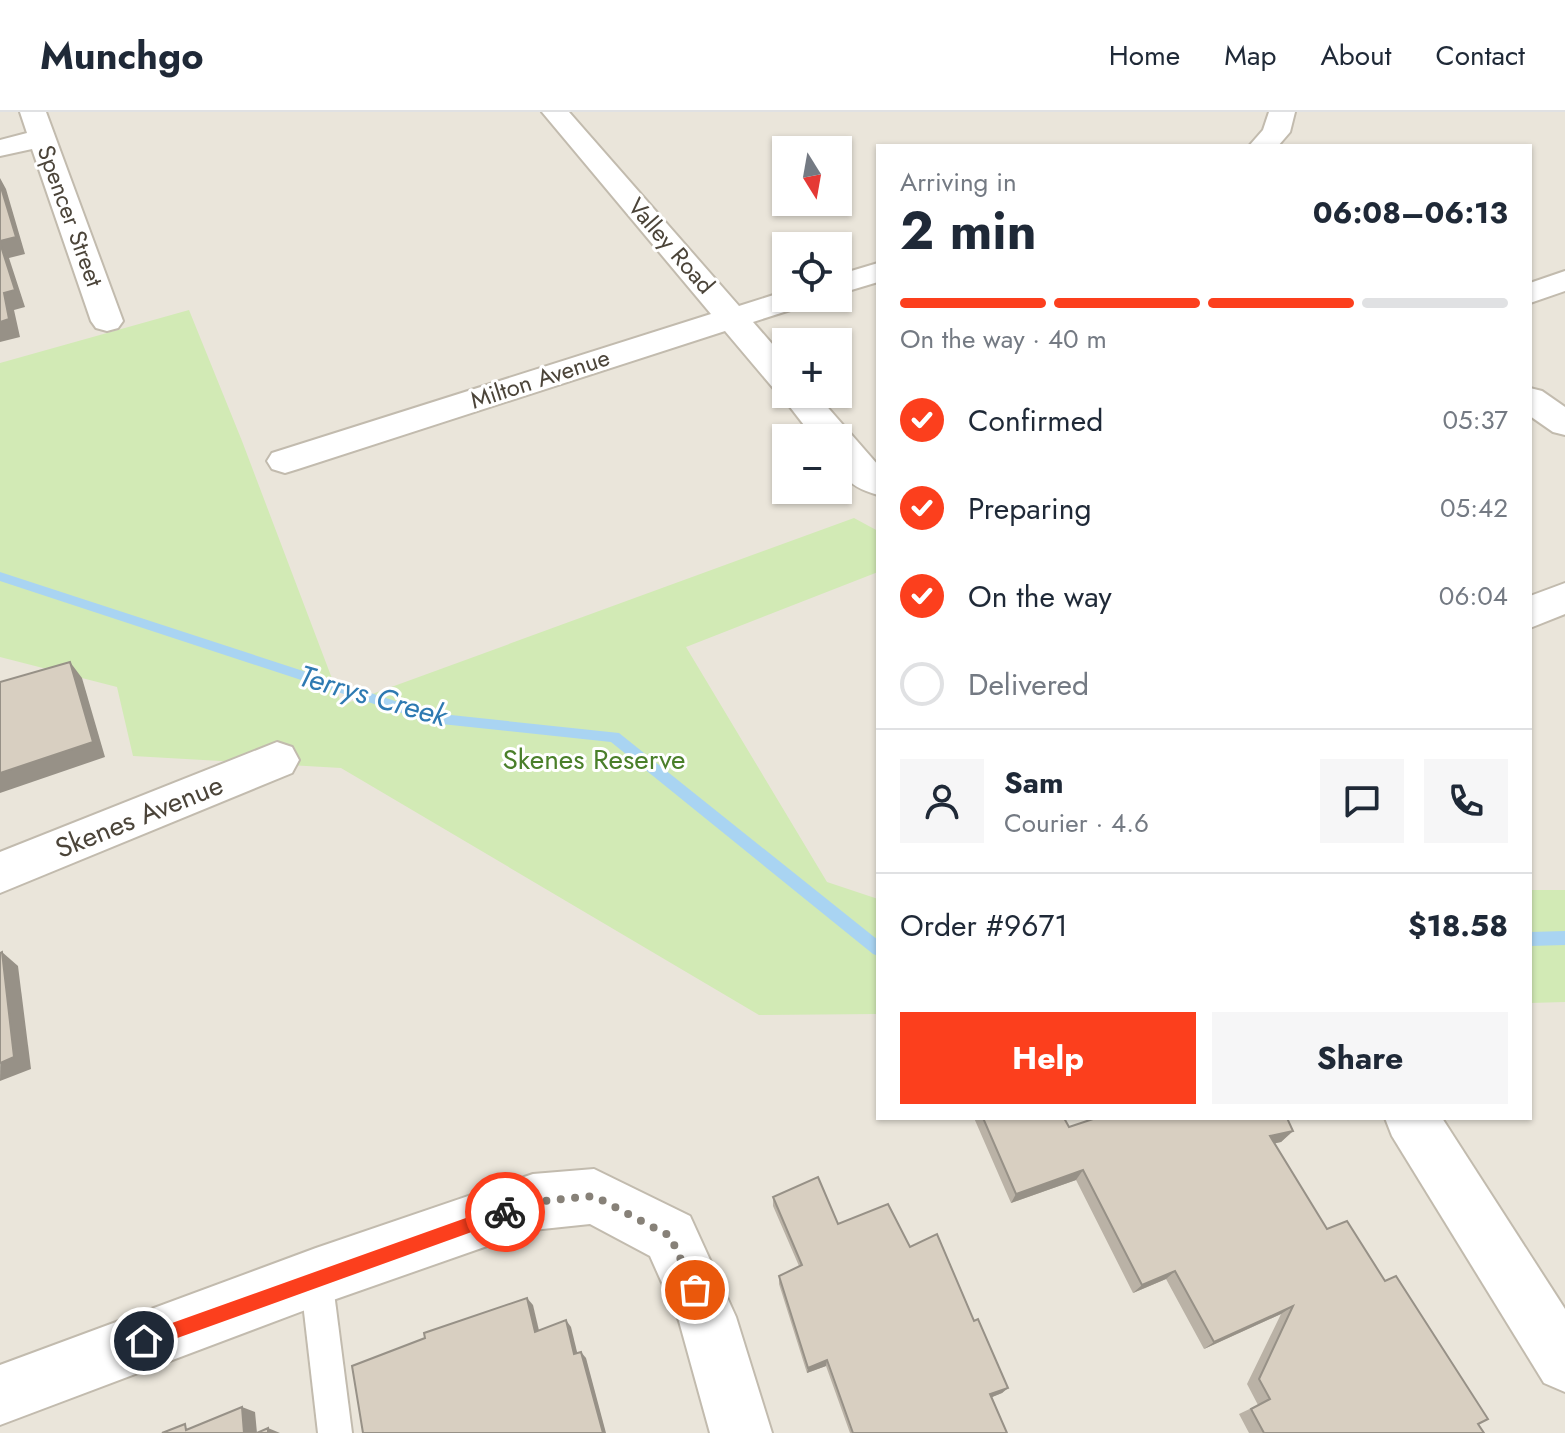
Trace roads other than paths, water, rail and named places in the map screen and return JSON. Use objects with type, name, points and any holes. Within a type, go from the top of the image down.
[{"type":"street","name":"Valley Road","points":[[555,112],[772,364]]},
{"type":"street","points":[[1265,144],[1276,132],[1282,112]]},
{"type":"street","points":[[0,148],[38,125]]},
{"type":"street","name":"Spencer Street","points":[[38,125],[107,321]]},
{"type":"street","points":[[852,280],[876,273]]},
{"type":"street","points":[[1532,293],[1565,280]]},
{"type":"street","name":"Milton Avenue","points":[[285,461],[772,305]]},
{"type":"street","points":[[1532,400],[1565,424]]},
{"type":"street","points":[[808,408],[822,424]]},
{"type":"street","points":[[852,460],[876,482]]},
{"type":"street","points":[[1532,612],[1565,597]]},
{"type":"street","name":"Skenes Avenue","points":[[0,873],[277,760]]},
{"type":"street","points":[[1412,1120],[1565,1362]]},
{"type":"street","points":[[0,1395],[316,1277],[533,1202],[594,1196],[670,1236],[707,1317],[741,1433]]},
{"type":"lane","points":[[316,1277],[335,1433]]},
{"type":"waterway","name":"Terrys Creek","points":[[0,576],[432,718],[614,737],[876,947]]},
{"type":"waterway","name":"Terrys Creek","points":[[1532,939],[1565,938]]},
{"type":"park label","name":"Skenes Reserve","points":[[594,759]]}]
